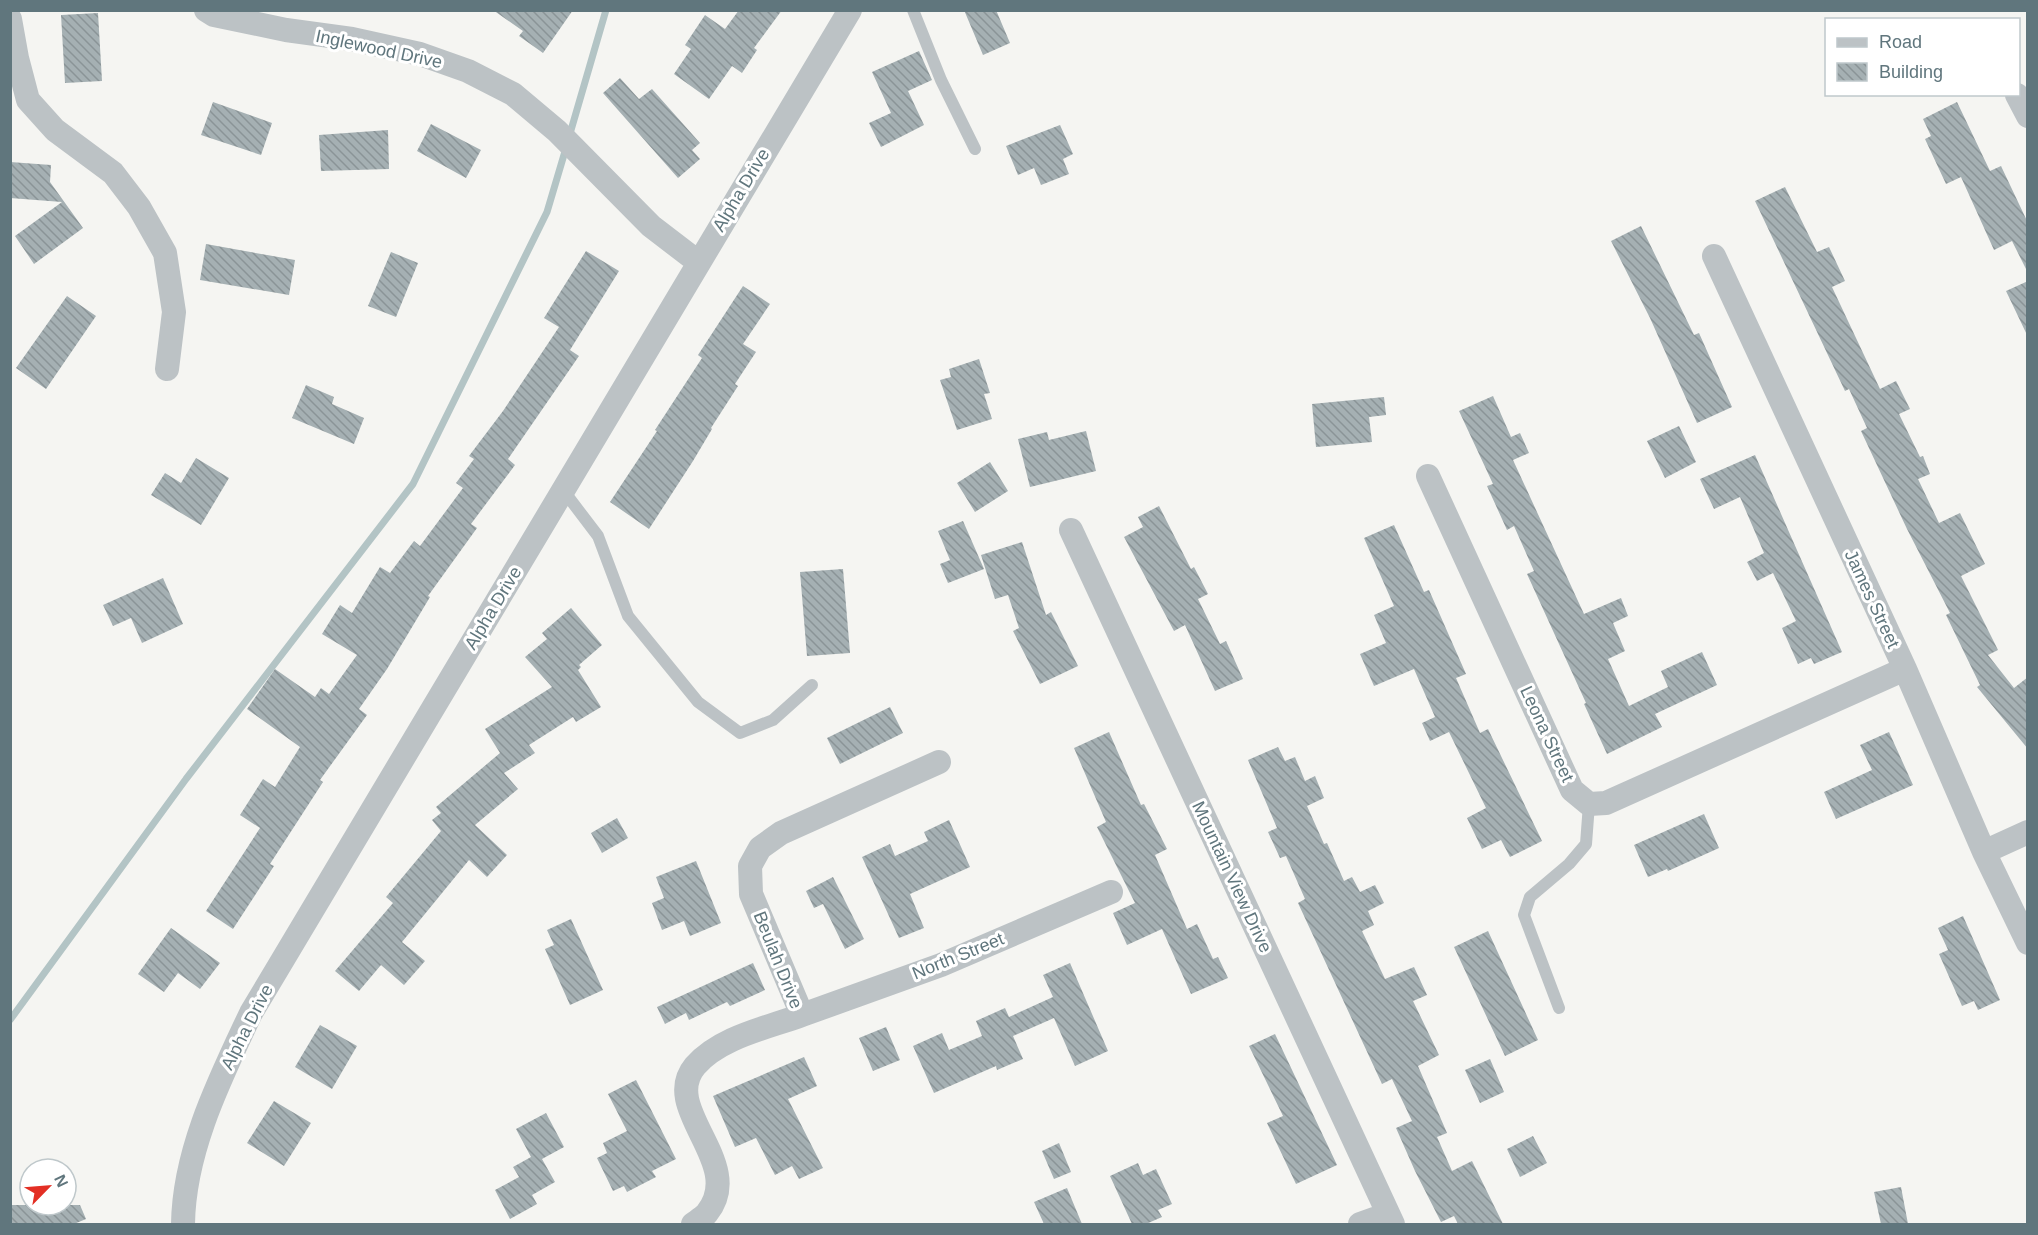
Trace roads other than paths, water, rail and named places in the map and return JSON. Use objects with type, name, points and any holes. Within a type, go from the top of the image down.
[{"type":"street","name":"Inglewood Drive","points":[[206,10],[214,15],[286,30],[352,39],[420,54],[468,70],[513,94],[557,130],[651,226],[698,262]]},
{"type":"street","name":"Alpha Drive","points":[[183,1224],[183,1201],[199,1133],[251,1013],[850,10]]},
{"type":"street","points":[[10,19],[28,100],[55,130],[113,173],[139,207],[165,253],[174,312],[167,369]]},
{"type":"street","points":[[2018,96],[2028,116]]},
{"type":"street","name":"James Street","points":[[1714,256],[1905,669],[1984,852],[2028,943]]},
{"type":"street","name":"Leona Street","points":[[1428,476],[1572,790],[1589,804]]},
{"type":"street","name":"Mountain View Drive","points":[[1071,530],[1391,1219]]},
{"type":"street","points":[[1589,804],[1606,803],[1905,669]]},
{"type":"street","name":"Beulah Drive","points":[[693,1224],[708,1212],[718,1188],[714,1160],[691,1112],[685,1089],[694,1067],[729,1041],[802,1015],[751,894],[750,866],[759,848],[781,832],[939,762]]},
{"type":"street","points":[[1984,852],[2028,832]]},
{"type":"street","name":"North Street","points":[[802,1015],[941,965],[1111,892]]},
{"type":"street","points":[[1360,1224],[1391,1219]]},
{"type":"lane","points":[[913,10],[941,80],[975,149]]},
{"type":"lane","points":[[563,489],[598,536],[628,616],[699,702],[740,733],[773,720],[812,685]]},
{"type":"lane","points":[[1559,1008],[1524,915],[1530,897],[1569,864],[1586,844],[1589,804]]},
{"type":"waterway","points":[[569,137],[606,10]]},
{"type":"waterway","points":[[10,1020],[186,779],[413,484],[547,212],[566,148]]}]
